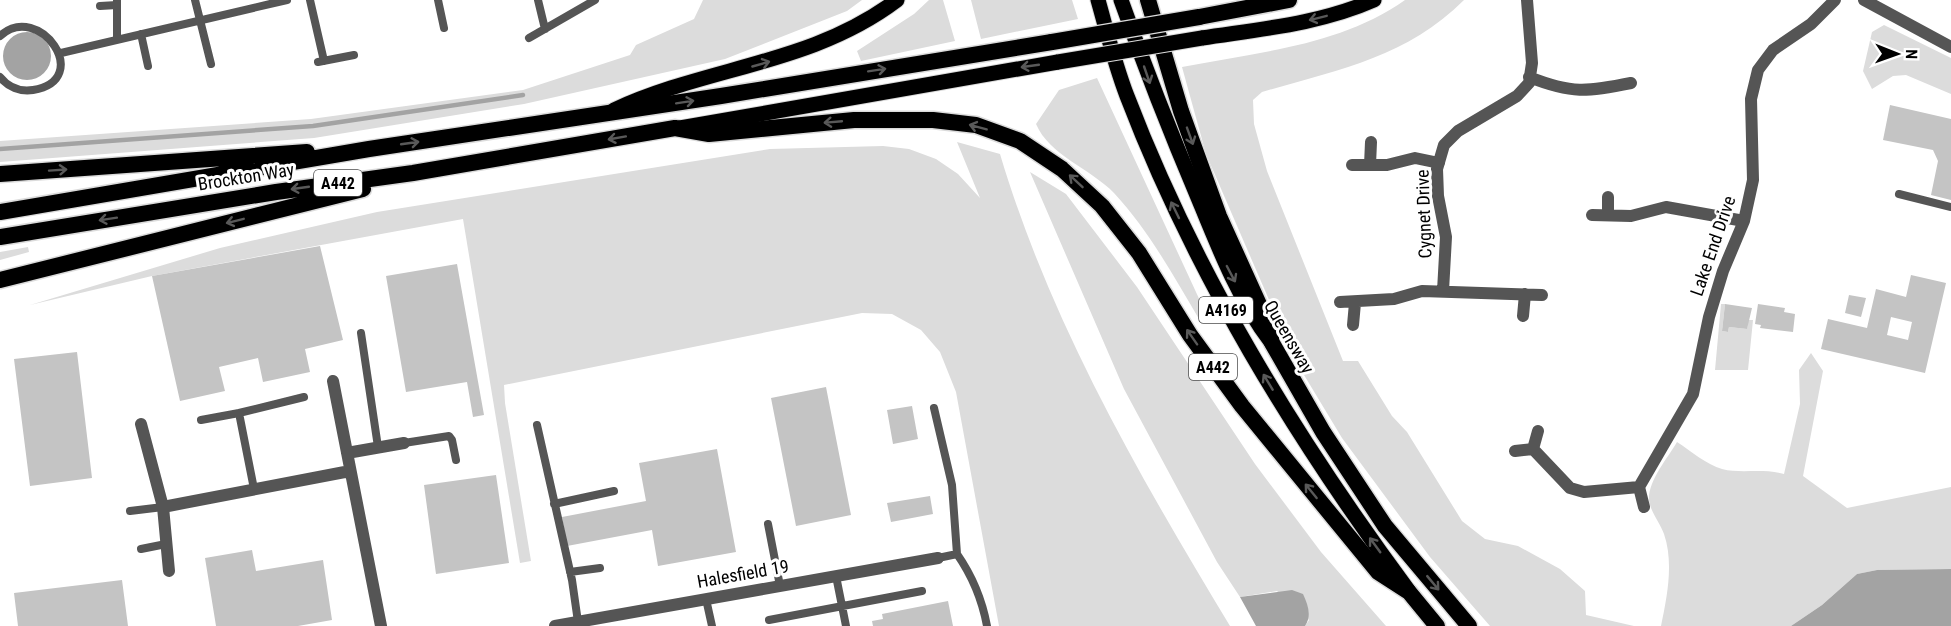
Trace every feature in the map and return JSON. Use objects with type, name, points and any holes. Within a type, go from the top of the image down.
[{"type":"highway","points":[[1148,0],[1181,111],[1219,216],[1267,322],[1272,343]]},
{"type":"highway","name":"A442","points":[[606,113],[1000,51],[1289,0]]},
{"type":"highway","name":"Brockton Way","points":[[0,212],[369,149],[606,113]]},
{"type":"highway","name":"A442","points":[[675,128],[709,134],[854,120],[933,120],[976,125],[1020,141],[1062,169],[1102,206],[1139,253],[1190,335],[1242,406],[1378,572],[1409,592],[1437,626]]},
{"type":"highway","name":"Brockton Way","points":[[0,237],[276,192],[413,173],[675,128]]},
{"type":"highway","name":"A442","points":[[0,174],[369,149]]},
{"type":"highway","name":"A442","points":[[0,280],[357,191],[413,173]]},
{"type":"highway","name":"Queensway","points":[[1272,343],[1299,392],[1385,526],[1469,626]]},
{"type":"main road","points":[[606,113],[645,95],[763,63],[822,44],[862,24],[897,0]]},
{"type":"main road","name":"A4169","points":[[1098,0],[1126,94],[1173,207],[1225,308],[1315,459],[1409,592]]},
{"type":"main road","name":"Queensway","points":[[1120,0],[1152,88],[1223,258],[1259,326],[1272,343]]},
{"type":"main road","points":[[675,128],[1002,70],[1309,21],[1352,10],[1374,0]]},
{"type":"street","points":[[1527,0],[1532,63],[1530,77],[1557,88],[1588,92],[1631,83]]},
{"type":"street","name":"Lake End Drive","points":[[1639,487],[1693,394],[1709,317],[1723,271],[1744,221],[1753,180],[1751,99],[1758,70],[1773,50],[1810,24],[1835,0]]},
{"type":"street","points":[[1864,0],[1951,47]]},
{"type":"street","name":"Cygnet Drive","points":[[1443,291],[1446,237],[1438,196],[1439,163],[1444,145],[1458,131],[1517,96],[1529,83],[1530,77]]},
{"type":"street","points":[[1370,165],[1371,142]]},
{"type":"street","points":[[1352,165],[1387,165],[1415,158],[1439,163]]},
{"type":"street","points":[[1608,197],[1608,216]]},
{"type":"street","points":[[1592,215],[1631,216],[1666,207],[1744,221]]},
{"type":"street","points":[[1340,302],[1355,303],[1394,299],[1422,291],[1542,295]]},
{"type":"street","points":[[1523,316],[1525,294]]},
{"type":"street","points":[[1353,325],[1355,303]]},
{"type":"street","points":[[333,381],[381,626]]},
{"type":"street","points":[[141,424],[163,507],[169,571]]},
{"type":"street","points":[[1533,449],[1538,431]]},
{"type":"street","points":[[347,453],[404,443]]},
{"type":"street","points":[[1533,449],[1570,488],[1584,492],[1639,487],[1644,507]]},
{"type":"street","points":[[1515,451],[1533,449]]},
{"type":"street","points":[[163,507],[350,471]]},
{"type":"street","name":"Halesfield 19","points":[[567,624],[938,558]]},
{"type":"lane","points":[[195,0],[212,64]]},
{"type":"lane","points":[[61,53],[287,0]]},
{"type":"lane","points":[[310,0],[321,62],[354,55]]},
{"type":"lane","points":[[438,0],[444,28]]},
{"type":"lane","points":[[538,0],[545,29]]},
{"type":"lane","points":[[529,38],[595,0]]},
{"type":"lane","points":[[100,6],[117,3],[117,39]]},
{"type":"lane","points":[[0,36],[12,26],[33,23],[52,33],[61,53],[56,75],[37,89],[14,88],[0,77]]},
{"type":"lane","points":[[141,34],[148,66]]},
{"type":"lane","points":[[1899,195],[1951,207]]},
{"type":"lane","points":[[361,333],[378,447]]},
{"type":"lane","points":[[201,420],[304,397]]},
{"type":"lane","points":[[934,408],[952,485],[957,554],[971,574],[980,595],[987,626]]},
{"type":"lane","points":[[239,413],[254,489]]},
{"type":"lane","points":[[537,425],[570,572],[567,624]]},
{"type":"lane","points":[[404,443],[449,436],[453,440],[456,460]]},
{"type":"lane","points":[[554,504],[614,491]]},
{"type":"lane","points":[[130,511],[163,507]]},
{"type":"lane","points":[[768,524],[780,586]]},
{"type":"lane","points":[[141,549],[166,544]]},
{"type":"lane","points":[[938,558],[957,554]]},
{"type":"lane","points":[[570,572],[600,568]]},
{"type":"lane","points":[[836,576],[846,626]]},
{"type":"lane","points":[[770,620],[922,591]]},
{"type":"lane","points":[[706,599],[711,626]]},
{"type":"shaded area","points":[[703,0],[862,0],[847,11],[725,59],[524,104],[314,138],[0,162],[0,141],[311,119],[523,90],[630,55],[636,45],[694,19]]},
{"type":"shaded area","points":[[929,0],[943,0],[955,41],[861,61],[857,51],[914,14]]},
{"type":"shaded area","points":[[971,0],[1072,0],[1078,19],[981,39]]},
{"type":"shaded area","points":[[1405,0],[1464,0],[1442,20],[1419,36],[1394,49],[1344,69],[1262,92],[1253,100],[1254,124],[1267,171],[1343,361],[1358,361],[1392,416],[1407,432],[1462,521],[1485,539],[1518,546],[1560,569],[1585,591],[1586,615],[1634,626],[1490,626],[1430,557],[1342,438],[1295,360],[1206,154],[1182,67],[1298,45],[1326,37],[1353,28]]},
{"type":"shaded area","points":[[1884,25],[1951,58],[1951,94],[1906,75],[1893,76],[1872,89],[1863,71],[1872,32]]},
{"type":"shaded area","points":[[27,32],[44,39],[51,56],[44,73],[27,80],[10,73],[3,56],[10,39]]},
{"type":"shaded area","points":[[1097,78],[1208,318],[1199,319],[1149,238],[1114,193],[1105,184],[1060,153],[1042,135],[1036,124],[1059,90]]},
{"type":"shaded area","points":[[957,142],[1000,154],[1044,278],[1071,338],[1163,513],[1230,626],[999,626],[956,392],[940,352],[921,330],[892,314],[862,313],[504,385],[531,561],[520,563],[463,219],[152,276],[30,305],[220,248],[377,212],[770,149],[883,146],[909,149],[936,159],[958,174],[980,198]]},
{"type":"shaded area","points":[[1030,172],[1066,194],[1137,287],[1255,464],[1321,552],[1386,626],[1305,626],[1309,620],[1277,591],[1240,597],[1217,562],[1124,389]]},
{"type":"shaded area","points":[[28,247],[29,252],[0,260],[0,252]]},
{"type":"shaded area","points":[[1721,304],[1725,304],[1722,331],[1728,332],[1729,327],[1747,329],[1748,320],[1753,320],[1748,370],[1715,370]]},
{"type":"shaded area","points":[[1811,353],[1823,371],[1803,476],[1847,508],[1951,487],[1951,569],[1877,570],[1857,574],[1822,605],[1791,626],[1661,626],[1667,592],[1669,557],[1664,534],[1649,500],[1659,469],[1677,442],[1705,461],[1722,469],[1784,474],[1800,404],[1799,370]]},
{"type":"shaded area","points":[[1951,569],[1951,626],[1791,626],[1822,605],[1857,574],[1877,570]]},
{"type":"shaded area","points":[[1292,590],[1303,594],[1306,602],[1309,614],[1305,626],[1256,626],[1240,597]]},
{"type":"building","points":[[1890,105],[1951,119],[1951,200],[1931,195],[1938,161],[1933,150],[1883,140]]},
{"type":"building","points":[[320,246],[343,340],[305,349],[310,372],[263,382],[258,358],[219,367],[225,391],[180,401],[152,276]]},
{"type":"building","points":[[457,264],[484,415],[473,417],[467,382],[406,392],[386,276]]},
{"type":"building","points":[[1911,275],[1946,283],[1925,373],[1821,349],[1828,319],[1867,328],[1876,289],[1906,297]],"holes":[[[1891,317],[1912,322],[1908,340],[1887,335]]]},
{"type":"building","points":[[1849,295],[1866,298],[1861,317],[1845,313]]},
{"type":"building","points":[[1725,304],[1752,308],[1747,329],[1729,327],[1728,332],[1722,331]]},
{"type":"building","points":[[1758,304],[1785,308],[1784,312],[1795,314],[1793,332],[1760,328],[1761,325],[1755,324]]},
{"type":"building","points":[[77,352],[92,478],[30,486],[14,359]]},
{"type":"building","points":[[826,387],[851,515],[796,526],[771,398]]},
{"type":"building","points":[[912,406],[918,439],[893,444],[887,410]]},
{"type":"building","points":[[717,449],[736,552],[658,566],[652,530],[567,546],[562,517],[646,501],[639,463]]},
{"type":"building","points":[[496,475],[509,563],[436,574],[424,485]]},
{"type":"building","points":[[930,496],[933,514],[891,522],[887,503]]},
{"type":"building","points":[[252,550],[256,571],[323,560],[332,620],[298,626],[216,626],[205,558]]},
{"type":"building","points":[[122,580],[128,626],[18,626],[14,593]]},
{"type":"building","points":[[948,601],[953,626],[873,626],[872,621],[883,619],[882,614]]},
{"type":"waterway","points":[[0,149],[313,126],[523,95]]}]
